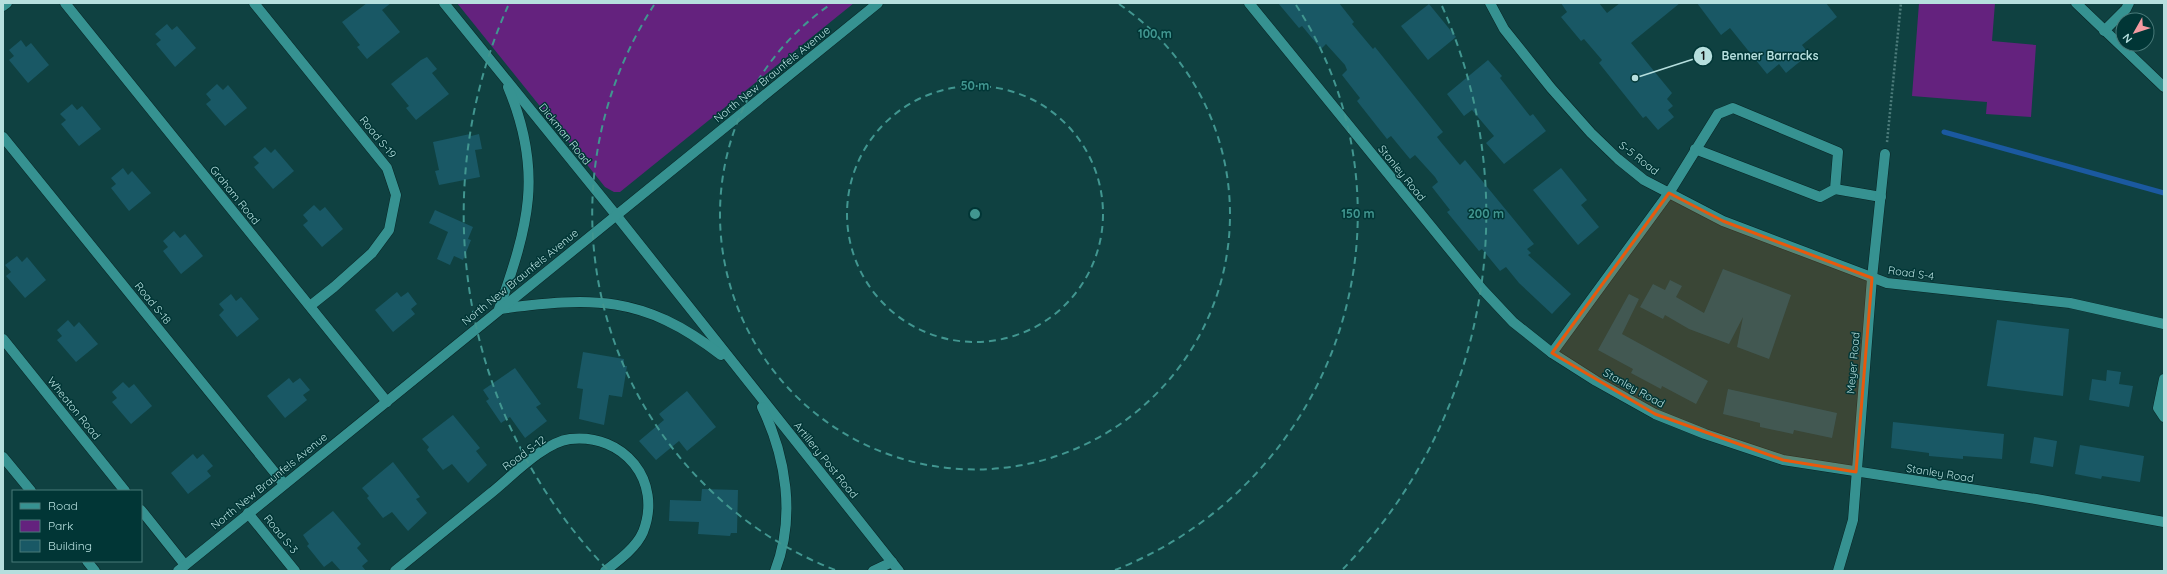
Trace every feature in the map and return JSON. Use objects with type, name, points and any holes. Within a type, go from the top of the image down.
[{"type":"street","points":[[3,6],[7,3]]},
{"type":"street","name":"Graham Road","points":[[64,3],[387,402]]},
{"type":"street","name":"Road S-19","points":[[254,3],[388,168],[396,195],[389,230],[372,253],[334,288],[310,306]]},
{"type":"street","name":"Dickman Road","points":[[444,3],[616,215]]},
{"type":"street","name":"North New Braunfels Avenue","points":[[181,568],[878,3]]},
{"type":"street","name":"Stanley Road","points":[[1249,3],[1482,289],[1513,322],[1552,353],[1596,381],[1655,414],[1705,434],[1783,460],[2164,522]]},
{"type":"street","name":"S-5 Road","points":[[1490,3],[1504,29],[1551,88],[1591,133],[1644,180],[1669,193]]},
{"type":"street","points":[[2076,3],[2164,87]]},
{"type":"street","points":[[2104,31],[2126,9],[2129,3]]},
{"type":"street","name":"Dickman Road","points":[[496,67],[507,85],[523,126],[527,148],[529,184],[526,221],[514,266],[499,309]]},
{"type":"street","points":[[1552,353],[1669,193],[1718,114],[1733,108],[1838,152],[1835,189]]},
{"type":"street","name":"Road S-18","points":[[3,137],[284,484]]},
{"type":"street","points":[[1695,149],[1820,198],[1835,189],[1881,197]]},
{"type":"street","name":"Meyer Road","points":[[1838,571],[1853,520],[1872,278],[1885,154]]},
{"type":"street","name":"Road S-4","points":[[1669,193],[1724,221],[1887,283],[2070,303],[2164,324]]},
{"type":"street","name":"Artillery Post Road","points":[[616,215],[899,571]]},
{"type":"street","name":"Artillery Post Road","points":[[499,309],[580,301],[621,305],[661,317],[680,326],[734,365]]},
{"type":"street","name":"Wheaton Road","points":[[3,340],[124,490]]},
{"type":"street","points":[[2164,379],[2158,408],[2164,417]]},
{"type":"street","points":[[756,392],[778,443],[786,485],[787,506],[782,547],[775,571]]},
{"type":"street","name":"Road S-12","points":[[394,571],[540,453],[569,439],[600,440],[625,452],[641,473],[649,499],[642,533],[625,555],[605,571]]},
{"type":"street","points":[[3,457],[30,490]]},
{"type":"street","points":[[142,511],[181,568]]},
{"type":"street","name":"Road S-3","points":[[248,513],[295,571]]},
{"type":"street","points":[[88,562],[95,571]]},
{"type":"street","points":[[872,571],[892,562]]},
{"type":"path","points":[[1885,154],[1901,3]]},
{"type":"highlighted area","points":[[1669,193],[1723,221],[1872,278],[1856,472],[1783,460],[1655,414],[1552,353]]},
{"type":"green space","points":[[457,3],[854,3],[620,192],[614,192],[605,187]]},
{"type":"green space","points":[[1919,3],[1995,3],[1992,41],[2036,45],[2031,117],[1986,114],[1987,102],[1912,96]]},
{"type":"building","points":[[367,3],[391,3],[382,10],[400,32],[367,59],[357,47],[360,45],[342,22]]},
{"type":"building","points":[[1278,3],[1339,3],[1354,22],[1352,24],[1373,49],[1375,47],[1443,132],[1437,137],[1440,141],[1460,165],[1465,160],[1534,244],[1527,249],[1531,253],[1528,255],[1571,294],[1552,314],[1519,283],[1506,267],[1500,271],[1482,249],[1479,251],[1447,212],[1450,210],[1432,187],[1438,182],[1435,177],[1415,155],[1410,159],[1391,136],[1387,139],[1357,101],[1360,98],[1342,75],[1347,70],[1345,65],[1326,44],[1321,49],[1302,26],[1299,28]]},
{"type":"building","points":[[1561,3],[1599,3],[1607,13],[1620,3],[1680,3],[1631,43],[1672,93],[1667,99],[1673,106],[1668,110],[1674,117],[1658,130],[1646,116],[1643,118],[1599,63],[1602,60],[1584,39],[1581,41],[1561,17],[1567,12]]},
{"type":"building","points":[[1697,3],[1826,3],[1837,17],[1802,45],[1809,54],[1786,73],[1779,64],[1767,74],[1730,28],[1721,35]]},
{"type":"building","points":[[1429,4],[1456,37],[1428,60],[1401,26]]},
{"type":"building","points":[[167,24],[172,30],[177,26],[196,48],[175,67],[156,44],[161,40],[155,34]]},
{"type":"building","points":[[21,40],[26,47],[31,43],[49,65],[28,83],[9,60],[14,56],[9,50]]},
{"type":"building","points":[[427,57],[437,69],[432,73],[449,94],[416,120],[406,108],[409,106],[391,84],[421,60]]},
{"type":"building","points":[[1488,60],[1502,76],[1500,78],[1530,116],[1533,114],[1546,131],[1504,164],[1486,143],[1494,136],[1472,110],[1464,116],[1447,94]]},
{"type":"building","points":[[217,84],[223,90],[228,85],[247,108],[225,126],[206,104],[211,100],[206,94]]},
{"type":"building","points":[[72,104],[77,110],[82,106],[101,129],[79,146],[61,124],[66,120],[60,114]]},
{"type":"building","points":[[470,134],[471,136],[479,134],[482,149],[475,150],[480,177],[439,185],[435,171],[439,170],[433,142]]},
{"type":"building","points":[[265,147],[271,153],[275,149],[294,171],[273,189],[254,167],[259,163],[253,157]]},
{"type":"building","points":[[123,168],[128,175],[132,171],[151,193],[129,211],[111,188],[116,184],[111,178]]},
{"type":"building","points":[[1561,168],[1587,200],[1581,205],[1599,227],[1578,245],[1533,190]]},
{"type":"building","points":[[314,205],[320,211],[325,207],[343,229],[322,247],[303,225],[308,221],[303,215]]},
{"type":"building","points":[[435,210],[473,227],[468,239],[471,240],[463,260],[454,256],[450,265],[437,259],[448,232],[429,223]]},
{"type":"building","points":[[174,231],[180,238],[185,234],[203,256],[181,274],[163,251],[168,247],[163,241]]},
{"type":"building","points":[[17,256],[22,262],[27,257],[46,280],[25,298],[6,276],[11,272],[5,265]]},
{"type":"building","points":[[1723,269],[1791,295],[1769,359],[1737,347],[1743,317],[1729,344],[1689,329],[1665,315],[1663,319],[1640,307],[1653,284],[1665,290],[1670,280],[1682,286],[1676,297],[1704,313]]},
{"type":"building","points":[[397,292],[401,297],[408,292],[417,304],[411,309],[415,314],[393,332],[375,310]]},
{"type":"building","points":[[231,294],[236,301],[241,297],[259,319],[237,337],[219,315],[224,310],[219,304]]},
{"type":"building","points":[[1629,294],[1639,299],[1622,334],[1708,381],[1696,404],[1662,386],[1661,389],[1631,373],[1633,369],[1598,350]]},
{"type":"building","points":[[68,320],[74,327],[79,322],[98,344],[76,362],[57,340],[62,336],[57,330]]},
{"type":"building","points":[[1997,320],[2069,329],[2063,396],[1987,386]]},
{"type":"building","points":[[583,352],[624,359],[624,366],[627,366],[622,397],[609,395],[604,425],[579,419],[583,389],[577,388]]},
{"type":"building","points":[[515,368],[541,404],[536,407],[547,421],[525,438],[510,417],[501,423],[486,401],[489,399],[483,390]]},
{"type":"building","points":[[2107,370],[2121,372],[2119,384],[2133,386],[2129,407],[2089,400],[2092,379],[2106,381]]},
{"type":"building","points":[[289,378],[293,383],[300,378],[310,390],[303,395],[307,400],[285,418],[267,396]]},
{"type":"building","points":[[123,382],[129,388],[134,384],[152,406],[131,424],[112,402],[117,398],[112,392]]},
{"type":"building","points":[[1728,389],[1837,413],[1832,438],[1794,430],[1793,434],[1760,427],[1760,423],[1723,414]]},
{"type":"building","points":[[687,391],[716,427],[687,451],[679,441],[656,460],[639,441],[664,420],[659,414]]},
{"type":"building","points":[[453,415],[480,448],[476,451],[487,465],[468,483],[452,464],[443,470],[427,450],[429,447],[422,439]]},
{"type":"building","points":[[1893,422],[2004,434],[2002,459],[1963,456],[1963,459],[1929,456],[1929,453],[1891,448]]},
{"type":"building","points":[[2034,437],[2057,441],[2053,467],[2030,463]]},
{"type":"building","points":[[2080,445],[2144,456],[2140,482],[2102,476],[2101,479],[2075,474]]},
{"type":"building","points":[[193,454],[197,459],[203,454],[213,466],[207,471],[211,476],[188,494],[171,473]]},
{"type":"building","points":[[393,462],[420,497],[416,499],[427,513],[408,531],[392,512],[383,518],[367,498],[369,496],[362,488]]},
{"type":"building","points":[[702,489],[738,490],[737,533],[731,533],[730,536],[698,534],[699,522],[669,521],[670,500],[701,501]]},
{"type":"building","points":[[333,511],[361,544],[357,548],[368,561],[362,566],[366,571],[341,571],[332,561],[324,567],[307,546],[309,544],[303,535]]},
{"type":"waterway","points":[[1944,132],[2164,193]]},
{"type":"place","name":"Benner Barracks","points":[[1635,78]]}]
